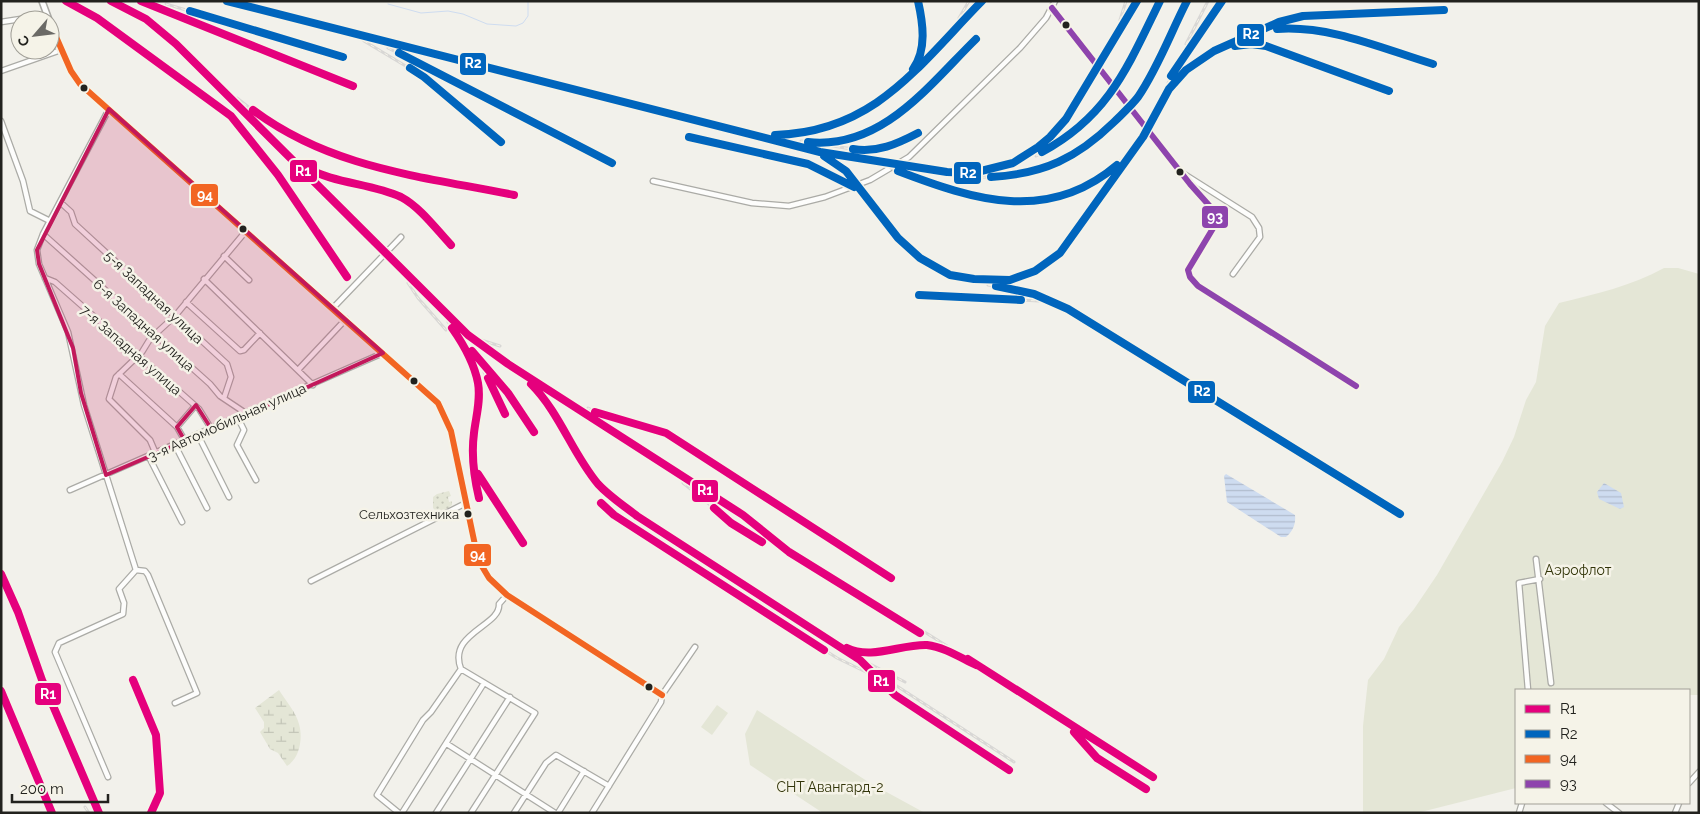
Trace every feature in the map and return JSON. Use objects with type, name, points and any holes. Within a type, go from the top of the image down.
[{"type":"main road","points":[[60,46],[77,80],[438,402],[451,431],[480,562],[489,578],[507,595],[662,695]]},
{"type":"street","points":[[654,181],[752,203],[789,206],[825,197],[870,180],[909,157],[1020,48],[1056,1]]},
{"type":"street","points":[[1052,8],[1217,216],[1212,232],[1188,270],[1190,277],[1198,286],[1356,386]]},
{"type":"street","points":[[1,71],[62,50]]},
{"type":"street","points":[[109,109],[43,234],[38,250],[39,264],[73,348],[83,399],[136,570]]},
{"type":"street","points":[[1,121],[23,181],[30,211],[50,221]]},
{"type":"street","points":[[1184,174],[1257,223],[1260,237],[1233,274]]},
{"type":"street","name":"5-я Западная улица","points":[[60,202],[72,212],[75,224],[227,364],[231,377],[224,398]]},
{"type":"street","points":[[156,454],[150,440],[109,399],[114,382],[119,374],[138,356],[147,342],[156,336],[175,316],[246,231]]},
{"type":"street","name":"6-я Западная улица","points":[[43,234],[224,398],[247,414]]},
{"type":"street","points":[[333,308],[401,237]]},
{"type":"street","points":[[224,256],[249,280]]},
{"type":"street","name":"7-я Западная улица","points":[[44,278],[54,282],[195,406],[212,430]]},
{"type":"street","points":[[204,279],[313,384]]},
{"type":"street","points":[[186,302],[240,351],[244,350],[260,333]]},
{"type":"street","points":[[298,370],[346,319]]},
{"type":"street","name":"3-я Автомобильная улица","points":[[70,490],[212,430],[383,354]]},
{"type":"street","points":[[119,374],[177,427],[184,441]]},
{"type":"street","points":[[177,427],[195,406]]},
{"type":"street","points":[[238,418],[244,430],[237,445],[256,480]]},
{"type":"street","points":[[198,435],[229,497]]},
{"type":"street","points":[[175,445],[206,508]]},
{"type":"street","points":[[150,456],[182,522]]},
{"type":"street","points":[[311,581],[466,503]]},
{"type":"street","points":[[1536,559],[1540,578],[1551,683]]},
{"type":"street","points":[[136,570],[145,571],[148,575],[197,693],[175,703]]},
{"type":"street","points":[[108,777],[55,652],[59,643],[123,614],[124,603],[119,589],[136,570]]},
{"type":"street","points":[[1528,689],[1519,583],[1540,578]]},
{"type":"street","points":[[471,813],[535,713],[460,669],[456,656],[474,632],[496,615],[499,610],[498,604],[507,595]]},
{"type":"street","points":[[600,813],[593,811],[662,702],[662,695],[695,647]]},
{"type":"street","points":[[460,669],[431,712],[423,720],[377,795],[401,813],[447,744],[484,683]]},
{"type":"street","points":[[436,813],[510,697]]},
{"type":"street","points":[[447,744],[556,813],[584,771]]},
{"type":"street","points":[[514,813],[546,763],[552,757],[560,756],[609,786]]},
{"type":"street","points":[[1690,782],[1699,772]]},
{"type":"street","points":[[1607,804],[1619,813]]},
{"type":"highlighted area","points":[[109,109],[383,353],[212,430],[196,405],[177,427],[185,441],[106,475],[81,393],[73,348],[39,264],[37,250]]},
{"type":"green space","name":"Аэрофлот","points":[[1664,268],[1678,268],[1699,274],[1699,695],[1690,695],[1690,689],[1515,689],[1515,788],[1417,813],[1363,813],[1363,726],[1368,680],[1384,659],[1399,627],[1437,575],[1502,462],[1514,437],[1526,400],[1536,382],[1545,326],[1559,303],[1626,285]]},
{"type":"green space","points":[[449,491],[451,496],[448,497],[449,502],[452,501],[452,505],[442,513],[437,512],[433,508],[433,497]]},
{"type":"green space","points":[[279,690],[295,715],[300,729],[298,753],[287,766],[278,753],[270,749],[260,732],[264,728],[264,722],[255,708]]},
{"type":"green space","points":[[717,705],[728,713],[712,735],[701,727]]},
{"type":"green space","name":"СНТ Авангард-2","points":[[757,710],[870,783],[925,813],[823,813],[750,765],[745,734]]},
{"type":"water","points":[[1226,474],[1295,515],[1292,530],[1286,537],[1281,537],[1227,502],[1224,476]]},
{"type":"water","points":[[1604,483],[1621,493],[1624,507],[1620,509],[1599,499],[1597,492]]},
{"type":"waterway","points":[[388,4],[421,13],[448,11],[463,14],[487,24],[516,26],[523,23],[528,16],[528,1]]},
{"type":"railway","points":[[66,1],[97,18],[231,116],[278,175],[347,277]]},
{"type":"railway","points":[[111,1],[146,19],[176,44],[468,335],[508,364],[743,515],[789,552],[920,633]]},
{"type":"railway","points":[[141,1],[353,86]]},
{"type":"railway","points":[[227,1],[820,152],[947,172],[973,173],[1013,163],[1050,137],[1066,119],[1137,1]]},
{"type":"railway","points":[[913,69],[920,53],[923,36],[918,1]]},
{"type":"railway","points":[[959,18],[969,1]]},
{"type":"railway","points":[[772,135],[808,131],[839,122],[866,109],[891,92],[914,72],[982,1]]},
{"type":"railway","points":[[1120,20],[1126,1]]},
{"type":"railway","points":[[1036,156],[1060,142],[1080,127],[1097,109],[1125,69],[1160,1]]},
{"type":"railway","points":[[981,177],[1003,177],[1026,173],[1048,166],[1090,144],[1108,129],[1124,113],[1145,85],[1187,1]]},
{"type":"railway","points":[[1186,44],[1208,1]]},
{"type":"railway","points":[[1168,83],[1222,1]]},
{"type":"railway","points":[[166,4],[343,57]]},
{"type":"railway","points":[[824,156],[846,171],[898,238],[920,258],[950,275],[974,279],[1010,280],[1035,271],[1060,253],[1143,137],[1169,89],[1186,70],[1214,51],[1279,22],[1303,16],[1444,10]]},
{"type":"railway","points":[[1270,30],[1310,30],[1433,64]]},
{"type":"railway","points":[[801,141],[831,141],[856,136],[879,126],[900,113],[919,97],[976,39]]},
{"type":"railway","points":[[364,41],[424,77],[501,142]]},
{"type":"railway","points":[[1232,47],[1251,44],[1266,46],[1389,91]]},
{"type":"railway","points":[[388,48],[612,163]]},
{"type":"railway","points":[[237,98],[283,131],[324,152],[377,168],[514,195]]},
{"type":"railway","points":[[828,145],[853,149],[874,148],[895,143],[918,133]]},
{"type":"railway","points":[[689,137],[755,149],[799,160],[820,167],[839,177],[857,190]]},
{"type":"railway","points":[[891,168],[950,189],[980,196],[1009,200],[1038,200],[1067,194],[1094,182],[1120,161]]},
{"type":"railway","points":[[303,166],[319,175],[401,198],[413,205],[451,245]]},
{"type":"railway","points":[[408,283],[418,298],[446,330]]},
{"type":"railway","points":[[988,285],[1034,294],[1068,309],[1400,514]]},
{"type":"railway","points":[[919,295],[1039,301]]},
{"type":"railway","points":[[448,322],[470,359],[478,384],[479,403],[474,433],[473,458],[479,498]]},
{"type":"railway","points":[[481,340],[500,346]]},
{"type":"railway","points":[[470,349],[508,393],[534,432]]},
{"type":"railway","points":[[484,372],[505,414]]},
{"type":"railway","points":[[529,383],[539,392],[555,413],[589,472],[618,501],[637,516],[860,660],[895,695],[1009,770]]},
{"type":"railway","points":[[588,408],[607,416],[666,433],[891,578]]},
{"type":"railway","points":[[477,471],[523,543]]},
{"type":"railway","points":[[683,483],[714,508],[761,538]]},
{"type":"railway","points":[[601,503],[614,515],[837,658],[868,673]]},
{"type":"railway","points":[[1,574],[18,612],[42,680],[99,813]]},
{"type":"railway","points":[[915,626],[947,646]]},
{"type":"railway","points":[[849,649],[868,652],[926,645],[946,650],[976,665]]},
{"type":"railway","points":[[972,662],[1153,777]]},
{"type":"railway","points":[[870,664],[905,682]]},
{"type":"railway","points":[[886,679],[1014,762]]},
{"type":"railway","points":[[133,680],[156,735],[160,793],[151,813]]},
{"type":"railway","points":[[1,691],[52,813]]},
{"type":"railway","points":[[1070,729],[1097,758],[1146,789]]},
{"type":"railway","points":[[85,807],[89,813]]},
{"type":"transit line","name":"R1","points":[[66,1],[97,18],[231,116],[278,175],[347,277]]},
{"type":"transit line","name":"R1","points":[[111,1],[146,19],[176,44],[468,335],[508,364],[743,515],[789,552],[920,633]]},
{"type":"transit line","name":"R1","points":[[141,1],[353,86]]},
{"type":"transit line","name":"R2","points":[[227,1],[820,152],[947,172],[973,173],[1013,163],[1050,137],[1066,119],[1137,1]]},
{"type":"transit line","name":"R2","points":[[913,69],[920,53],[923,36],[918,1]]},
{"type":"transit line","name":"R2","points":[[775,135],[810,131],[841,122],[868,108],[915,71],[982,1]]},
{"type":"transit line","name":"R2","points":[[1042,152],[1065,138],[1100,106],[1126,68],[1160,1]]},
{"type":"transit line","name":"R2","points":[[991,177],[1043,168],[1073,154],[1100,135],[1138,97],[1158,62],[1187,1]]},
{"type":"transit line","name":"R2","points":[[1171,76],[1222,1]]},
{"type":"transit line","name":"93","points":[[1052,8],[1190,184],[1215,212],[1215,225],[1188,270],[1190,277],[1198,286],[1356,386]]},
{"type":"transit line","name":"R2","points":[[824,156],[846,171],[898,238],[920,258],[950,275],[974,279],[1010,280],[1035,271],[1060,253],[1143,137],[1169,89],[1186,70],[1214,51],[1279,22],[1303,16],[1444,10]]},
{"type":"transit line","name":"R2","points":[[190,11],[343,57]]},
{"type":"transit line","name":"R2","points":[[1277,29],[1297,29],[1336,34],[1433,64]]},
{"type":"transit line","name":"R2","points":[[808,142],[835,142],[859,136],[881,125],[922,94],[976,39]]},
{"type":"transit line","name":"R2","points":[[1235,46],[1251,44],[1266,46],[1389,91]]},
{"type":"transit line","name":"94","points":[[60,46],[71,71],[80,84],[438,403],[451,431],[475,545],[480,563],[489,578],[507,595],[662,695]]},
{"type":"transit line","name":"R2","points":[[399,53],[612,163]]},
{"type":"transit line","name":"R2","points":[[410,68],[424,77],[501,142]]},
{"type":"transit line","name":"R1","points":[[253,110],[283,130],[314,146],[346,158],[378,168],[514,195]]},
{"type":"transit line","name":"R2","points":[[853,149],[879,149],[918,133]]},
{"type":"transit line","name":"R2","points":[[689,137],[808,164],[854,187]]},
{"type":"transit line","name":"R2","points":[[898,171],[955,191],[1010,201],[1037,200],[1064,195],[1091,183],[1117,165]]},
{"type":"transit line","name":"R1","points":[[305,167],[328,177],[389,192],[401,197],[421,212],[451,245]]},
{"type":"transit line","name":"R2","points":[[996,286],[1034,294],[1068,309],[1400,514]]},
{"type":"transit line","name":"R2","points":[[919,295],[1021,300]]},
{"type":"transit line","name":"R1","points":[[452,328],[468,354],[474,368],[479,389],[473,449],[474,474],[479,498]]},
{"type":"transit line","name":"R1","points":[[472,351],[508,393],[534,432]]},
{"type":"transit line","name":"R1","points":[[488,378],[505,414]]},
{"type":"transit line","name":"R1","points":[[531,384],[550,407],[589,472],[598,484],[612,497],[637,516],[860,660],[895,695],[1009,770]]},
{"type":"transit line","name":"R1","points":[[595,412],[666,433],[891,578]]},
{"type":"transit line","name":"R1","points":[[478,474],[523,543]]},
{"type":"transit line","name":"R1","points":[[601,503],[614,515],[824,650]]},
{"type":"transit line","name":"R1","points":[[714,508],[731,523],[762,542]]},
{"type":"transit line","name":"R1","points":[[1,574],[18,612],[42,680],[99,813]]},
{"type":"transit line","name":"R1","points":[[847,648],[856,651],[876,652],[927,645],[946,650],[976,665]]},
{"type":"transit line","name":"R1","points":[[968,659],[1153,777]]},
{"type":"transit line","name":"R1","points":[[133,680],[156,735],[160,793],[151,813]]},
{"type":"transit line","name":"R1","points":[[1,691],[52,813]]},
{"type":"transit line","name":"R1","points":[[1074,732],[1097,758],[1146,789]]},
{"type":"place","name":"Сельхозтехника","points":[[468,514]]}]
